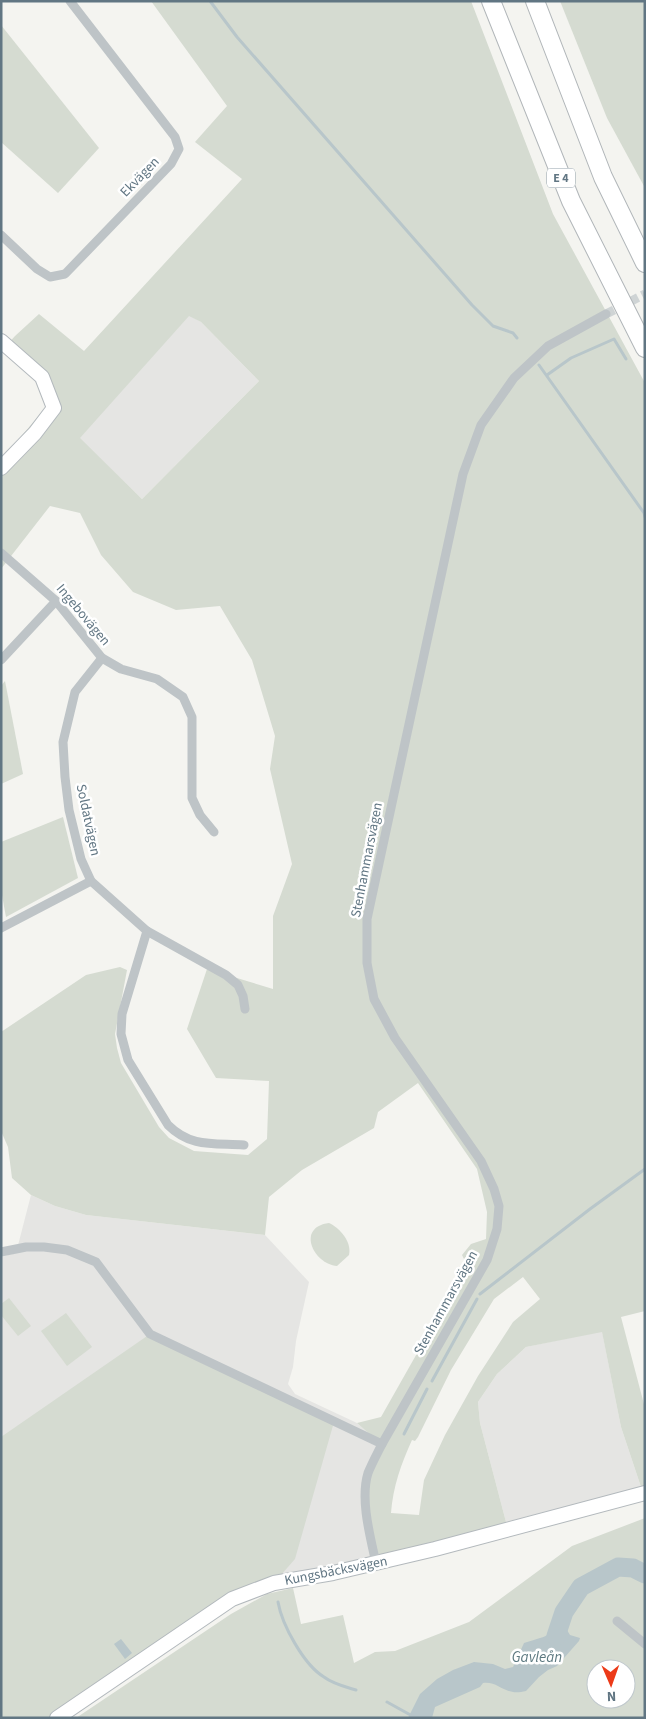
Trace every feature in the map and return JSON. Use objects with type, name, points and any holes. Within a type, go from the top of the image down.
[{"type":"highway","name":"E 4","points":[[491,1],[571,202],[645,348]]},
{"type":"highway","points":[[535,1],[603,177],[645,263]]},
{"type":"street","name":"Ekvägen","points":[[1,235],[37,269],[50,277],[65,274],[171,164],[178,149],[175,137],[70,1]]},
{"type":"street","name":"Stenhammarsvägen","points":[[376,1563],[368,1528],[366,1504],[368,1474],[382,1444],[487,1260],[497,1229],[499,1206],[494,1189],[481,1161],[394,1038],[374,999],[367,963],[367,919],[463,474],[481,425],[514,378],[548,346],[606,314]]},
{"type":"street","points":[[1,341],[42,377],[54,408],[34,433],[1,468]]},
{"type":"street","name":"Ingebovägen","points":[[1,554],[56,601],[102,658],[121,669],[157,679],[183,696],[192,717],[192,798],[200,815],[214,832]]},
{"type":"street","points":[[1,660],[56,601]]},
{"type":"street","name":"Soldatvägen","points":[[102,658],[75,692],[63,742],[69,810],[80,859],[91,881],[147,931],[226,975],[238,985],[243,996],[245,1009]]},
{"type":"street","points":[[1,928],[91,881]]},
{"type":"street","points":[[147,931],[122,1014],[122,1034],[128,1060],[168,1125],[174,1131],[195,1142],[244,1145]]},
{"type":"street","points":[[1,1252],[26,1247],[44,1247],[67,1250],[96,1262],[150,1334],[382,1444]]},
{"type":"street","name":"Kungsbäcksvägen","points":[[58,1718],[232,1599],[274,1583],[435,1550],[645,1492]]},
{"type":"street","points":[[617,1621],[645,1644]]},
{"type":"shaded area","points":[[151,1],[471,1],[553,214],[645,383],[645,1311],[621,1317],[645,1408],[645,1486],[641,1487],[621,1427],[602,1332],[526,1347],[497,1374],[478,1402],[480,1423],[506,1522],[494,1534],[376,1563],[368,1528],[368,1474],[381,1444],[357,1423],[381,1417],[467,1265],[462,1255],[471,1244],[486,1239],[487,1212],[477,1169],[418,1083],[378,1112],[374,1128],[302,1170],[269,1197],[265,1235],[86,1215],[55,1206],[31,1195],[12,1178],[8,1147],[1,1131],[1,1032],[86,975],[120,967],[127,970],[115,1034],[117,1048],[121,1063],[159,1127],[169,1138],[194,1151],[248,1155],[267,1139],[269,1081],[216,1078],[187,1029],[207,969],[273,989],[273,916],[292,864],[270,769],[275,736],[252,660],[220,606],[176,610],[133,592],[101,555],[80,513],[50,506],[1,569],[1,460],[47,406],[39,381],[4,348],[39,314],[84,351],[242,179],[195,142],[227,106]],"holes":[[[189,316],[201,322],[259,381],[142,499],[80,438]],[[523,1277],[540,1299],[513,1322],[478,1376],[445,1435],[424,1480],[419,1515],[391,1513],[396,1485],[408,1449],[412,1440],[415,1441],[418,1437],[451,1370],[494,1299]]]},
{"type":"shaded area","points":[[560,1],[645,1],[645,188],[607,118]]},
{"type":"shaded area","points":[[1,25],[99,148],[58,193],[1,142]]},
{"type":"shaded area","points":[[189,315],[201,322],[259,381],[142,499],[79,438]]},
{"type":"shaded area","points":[[5,681],[23,774],[1,784],[1,686]]},
{"type":"shaded area","points":[[63,817],[78,878],[6,917],[1,890],[1,842]]},
{"type":"shaded area","points":[[31,1195],[55,1206],[86,1215],[265,1235],[309,1282],[288,1384],[295,1394],[357,1423],[382,1444],[376,1563],[226,1591],[1,1718],[1,1257],[16,1253]]},
{"type":"shaded area","points":[[329,1223],[341,1232],[349,1245],[349,1255],[337,1266],[328,1264],[321,1259],[315,1253],[312,1245],[313,1231],[319,1226]]},
{"type":"shaded area","points":[[9,1298],[31,1326],[18,1336],[1,1315],[1,1304]]},
{"type":"shaded area","points":[[66,1313],[92,1347],[67,1366],[41,1331]]},
{"type":"shaded area","points":[[602,1331],[621,1427],[641,1487],[506,1522],[480,1423],[478,1402],[497,1374],[526,1347]]},
{"type":"shaded area","points":[[150,1334],[334,1422],[295,1559],[274,1583],[232,1599],[60,1718],[1,1718],[1,1437]]},
{"type":"shaded area","points":[[645,1518],[645,1718],[76,1718],[231,1614],[267,1594],[293,1588],[301,1624],[343,1615],[354,1663],[375,1652],[395,1651],[469,1622],[572,1546]]},
{"type":"water","name":"Gavleån","points":[[557,1608],[568,1614],[567,1630],[570,1635],[580,1638],[579,1641],[557,1666],[539,1677],[526,1691],[512,1692],[494,1684],[483,1683],[480,1687],[435,1707],[432,1718],[408,1718],[420,1694],[437,1679],[453,1670],[474,1662],[493,1664],[505,1669],[513,1667],[524,1643],[549,1634]]},
{"type":"water","points":[[121,1639],[132,1653],[125,1659],[114,1644]]},
{"type":"waterway","points":[[210,1],[237,37],[472,305],[493,326],[513,333],[517,338]]},
{"type":"waterway","points":[[547,375],[571,358],[614,339],[626,359]]},
{"type":"waterway","points":[[539,365],[645,517]]},
{"type":"waterway","points":[[480,1294],[645,1169]]},
{"type":"waterway","points":[[432,1381],[477,1299]]},
{"type":"waterway","points":[[404,1434],[427,1389]]},
{"type":"waterway","points":[[556,1636],[564,1612],[581,1587],[618,1567],[633,1568],[645,1574]]},
{"type":"waterway","points":[[278,1602],[284,1622],[295,1644],[316,1671],[340,1685],[356,1690]]},
{"type":"waterway","points":[[387,1702],[416,1718]]},
{"type":"tunnel","points":[[606,314],[645,294]]}]
